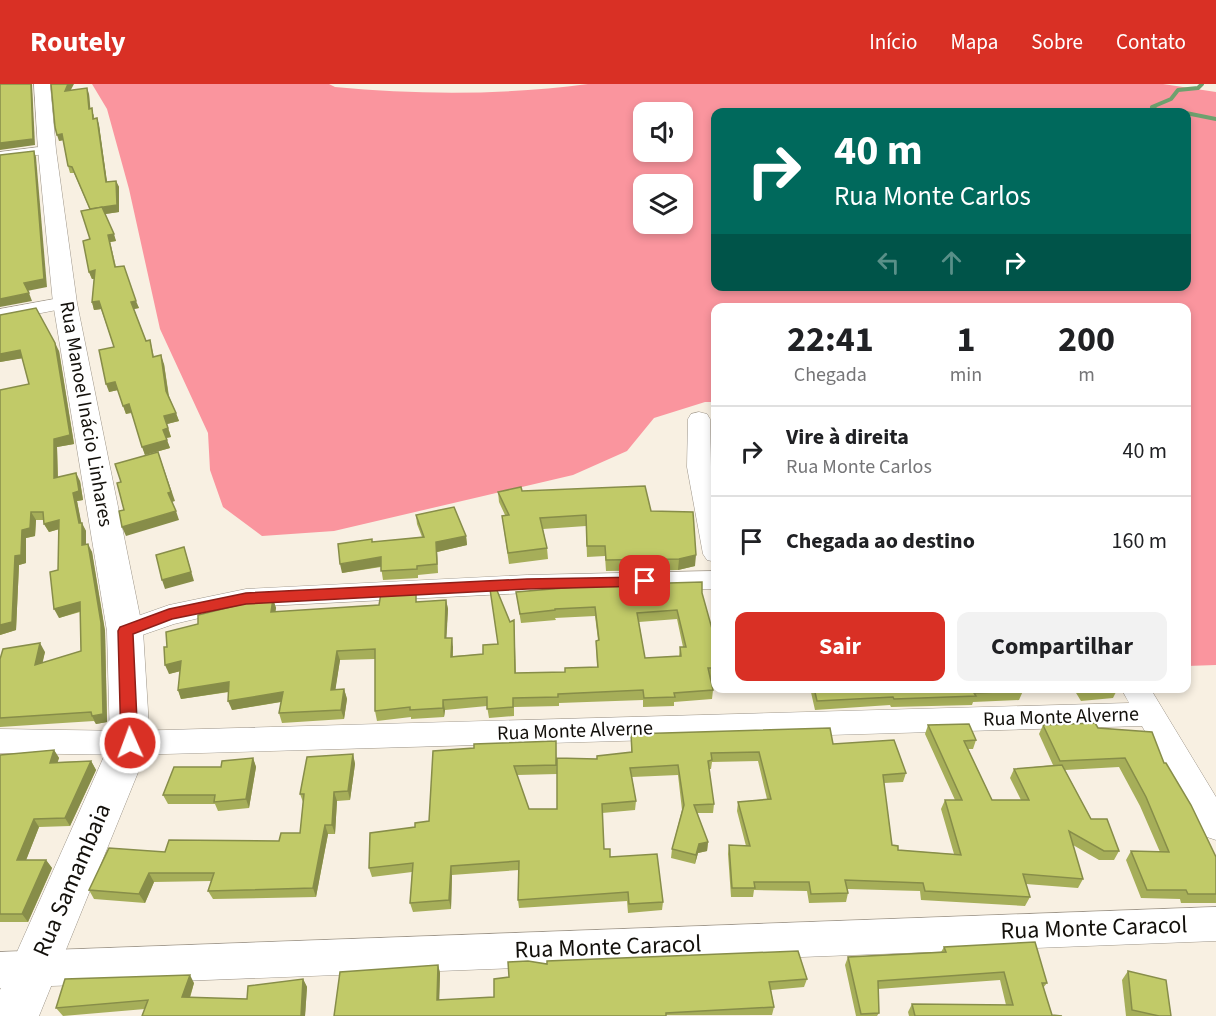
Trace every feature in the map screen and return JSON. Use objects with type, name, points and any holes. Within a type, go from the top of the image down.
[{"type":"main road","name":"Rua Manoel Inácio Linhares","points":[[42,84],[47,150],[65,303],[125,631],[130,743]]},
{"type":"main road","name":"Rua Samambaia","points":[[14,1016],[17,969],[130,743]]},
{"type":"street","points":[[0,156],[47,150]]},
{"type":"street","points":[[0,315],[65,303]]},
{"type":"street","points":[[699,419],[699,467],[711,528]]},
{"type":"street","points":[[125,631],[169,615],[246,598],[527,584],[711,580]]},
{"type":"street","points":[[1142,701],[1216,826]]},
{"type":"street","name":"Rua Monte Alverne","points":[[0,741],[130,743],[1142,701]]},
{"type":"street","name":"Rua Monte Caracol","points":[[17,969],[1216,924]]},
{"type":"shaded area","points":[[92,84],[329,84],[335,87],[367,90],[462,93],[588,84],[1163,84],[1216,92],[1216,665],[1191,666],[1191,303],[711,303],[711,402],[654,418],[627,451],[573,475],[334,531],[262,536],[223,507],[210,470],[208,433],[160,329],[129,189],[107,109]]},
{"type":"building","points":[[0,84],[31,84],[33,139],[0,143]]},
{"type":"building","points":[[51,84],[68,84],[65,91],[87,88],[89,109],[92,108],[93,119],[97,118],[106,182],[116,181],[117,205],[90,209],[72,167],[68,166],[62,134],[57,135]]},
{"type":"building","points":[[34,151],[44,279],[24,283],[29,293],[0,299],[0,155]]},
{"type":"building","points":[[102,207],[114,234],[108,235],[115,267],[124,266],[136,301],[131,302],[146,341],[150,340],[153,357],[161,355],[166,391],[176,413],[164,416],[168,428],[163,430],[167,440],[142,447],[129,404],[123,406],[115,382],[106,384],[99,350],[114,347],[99,301],[92,302],[95,270],[89,272],[83,241],[90,239],[81,211]]},
{"type":"building","points":[[36,308],[55,343],[70,435],[54,439],[54,478],[76,473],[79,491],[73,493],[79,523],[82,523],[82,545],[88,544],[101,623],[103,714],[92,716],[91,712],[0,718],[0,659],[3,649],[40,643],[35,665],[81,651],[80,602],[54,609],[50,572],[58,570],[59,520],[44,524],[43,512],[31,512],[30,528],[22,530],[21,555],[15,556],[12,622],[0,625],[0,390],[29,384],[20,350],[0,354],[0,315]]},
{"type":"building","points":[[158,452],[171,492],[168,493],[176,511],[122,527],[119,511],[124,510],[117,483],[121,482],[115,464]]},
{"type":"building","points":[[645,486],[651,511],[693,512],[696,555],[679,559],[606,560],[605,546],[587,546],[586,515],[540,518],[547,548],[508,553],[502,516],[509,515],[498,492],[521,487],[522,491]]},
{"type":"building","points":[[454,507],[466,536],[436,542],[437,564],[417,566],[417,569],[381,571],[381,557],[340,564],[338,544],[372,539],[372,542],[424,537],[416,515]]},
{"type":"building","points":[[184,547],[191,572],[162,580],[156,555]]},
{"type":"building","points":[[702,582],[702,593],[711,625],[711,668],[708,668],[711,690],[674,693],[675,697],[644,698],[643,690],[558,694],[558,697],[513,698],[513,707],[487,709],[487,697],[443,700],[443,708],[410,710],[410,707],[375,711],[375,649],[337,651],[331,690],[344,689],[341,710],[279,713],[283,692],[228,701],[229,682],[178,690],[181,661],[165,665],[166,632],[198,624],[198,615],[273,599],[271,612],[379,605],[381,593],[416,592],[416,602],[446,600],[445,638],[452,638],[451,657],[483,654],[483,645],[498,644],[490,589],[496,588],[510,622],[514,620],[515,673],[565,672],[565,668],[598,667],[596,641],[599,640],[595,607],[520,614],[516,592],[600,585]],"holes":[[[677,610],[686,647],[680,647],[681,656],[645,658],[637,613]]]},
{"type":"building","points":[[815,693],[974,693],[976,696],[894,699],[893,697],[817,701]]},
{"type":"building","points":[[1095,723],[1098,728],[1152,732],[1164,763],[1191,805],[1216,857],[1216,894],[1188,894],[1186,890],[1147,890],[1131,851],[1169,852],[1146,797],[1125,758],[1060,761],[1043,725]]},
{"type":"building","points":[[969,724],[976,740],[964,741],[992,800],[1029,800],[1014,769],[1062,765],[1091,819],[1107,819],[1119,851],[1104,851],[1069,831],[1083,879],[1023,874],[1030,897],[925,891],[923,883],[845,880],[848,893],[811,894],[809,882],[754,882],[755,888],[732,888],[729,845],[750,846],[738,802],[771,799],[759,752],[711,753],[712,760],[708,761],[714,804],[694,805],[708,842],[699,844],[696,855],[672,849],[684,805],[678,765],[630,768],[636,801],[602,804],[604,849],[610,849],[610,857],[657,854],[663,902],[629,904],[628,892],[518,900],[519,861],[451,866],[449,900],[410,903],[413,863],[369,868],[370,833],[415,827],[415,823],[429,821],[433,751],[474,748],[474,744],[556,741],[556,765],[514,766],[529,809],[557,809],[557,758],[597,759],[597,756],[632,752],[631,734],[830,728],[833,744],[894,740],[906,773],[883,775],[892,845],[898,846],[898,850],[961,855],[945,800],[962,800],[928,725]]},
{"type":"building","points":[[54,750],[50,763],[91,761],[65,818],[34,819],[17,860],[46,860],[22,914],[0,914],[0,755]]},
{"type":"building","points":[[353,754],[348,791],[334,792],[332,825],[325,825],[313,888],[208,891],[214,873],[149,873],[139,894],[89,890],[109,848],[165,852],[169,840],[279,841],[281,833],[300,833],[304,794],[300,794],[307,757]]},
{"type":"building","points":[[253,758],[246,799],[214,802],[215,795],[163,795],[174,767],[221,767],[222,761]]},
{"type":"building","points":[[1035,942],[1047,983],[1042,983],[1052,1015],[1062,1016],[915,1016],[912,1004],[1013,1005],[1004,972],[878,981],[879,1013],[861,1014],[848,957],[946,952],[944,947]]},
{"type":"building","points":[[798,951],[807,979],[769,982],[774,1007],[666,1013],[666,1016],[334,1016],[340,972],[438,965],[437,1000],[494,997],[494,979],[509,977],[508,962],[528,961],[547,964],[547,961]]},
{"type":"building","points":[[1128,971],[1166,980],[1171,1016],[1159,1016],[1132,1010]]},
{"type":"building","points":[[190,975],[182,997],[247,999],[248,986],[303,979],[301,1016],[142,1016],[148,1000],[56,1008],[65,979]]},
{"type":"waterway","points":[[1154,108],[1152,107],[1171,99],[1178,90],[1198,88],[1202,84]]},
{"type":"waterway","points":[[1191,114],[1216,119]]},
{"type":"route","points":[[130,743],[125,631],[169,615],[246,598],[527,584],[645,581]]}]
